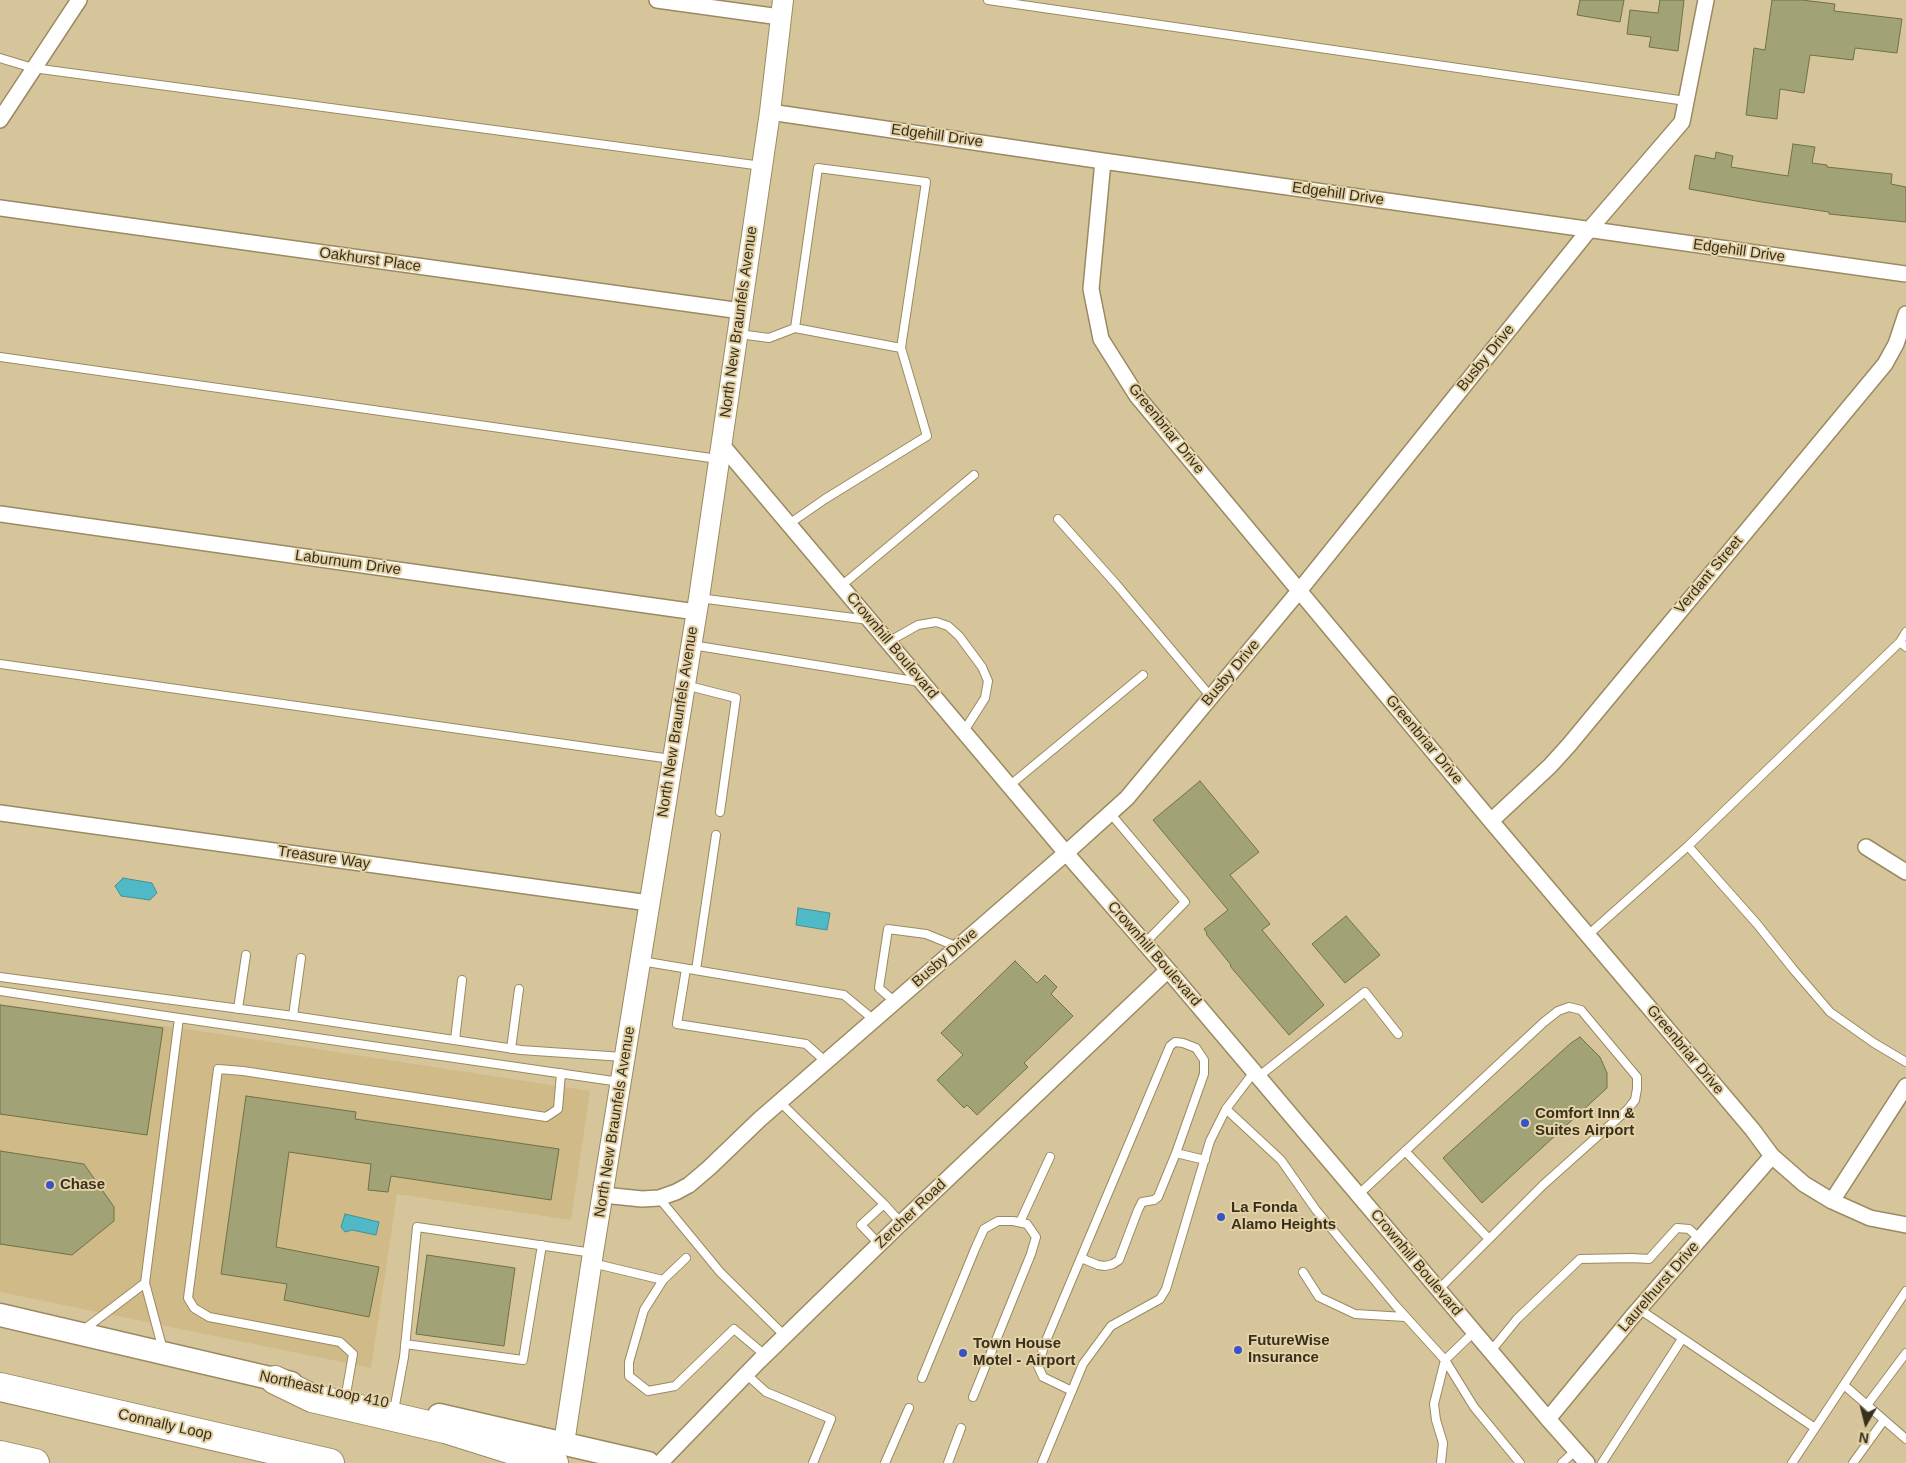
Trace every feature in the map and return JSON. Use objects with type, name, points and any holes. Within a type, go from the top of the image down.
[{"type":"highway","points":[[275,1380],[312,1398],[559,1453]]},
{"type":"highway","name":"Connally Loop","points":[[0,1388],[330,1463]]},
{"type":"highway","points":[[0,1455],[35,1463]]},
{"type":"main road","name":"Northeast Loop 410","points":[[0,1315],[164,1352],[275,1380],[395,1405],[559,1453],[648,1463]]},
{"type":"street","points":[[0,120],[79,0]]},
{"type":"street","points":[[657,0],[782,9]]},
{"type":"street","name":"Busby Drive","points":[[604,1195],[642,1199],[659,1198],[689,1185],[780,1102],[1127,798],[1299,591],[1589,230],[1682,122],[1706,0]]},
{"type":"street","name":"North New Braunfels Avenue","points":[[559,1453],[604,1195],[698,604],[770,112],[782,9]]},
{"type":"street","name":"Edgehill Drive","points":[[770,112],[1906,274]]},
{"type":"street","name":"Greenbriar Drive","points":[[1103,161],[1091,289],[1101,339],[1137,396],[1752,1129],[1772,1156],[1804,1184],[1832,1201],[1870,1218],[1906,1225]]},
{"type":"street","name":"Oakhurst Place","points":[[0,208],[740,311]]},
{"type":"street","name":"Verdant Street","points":[[1491,820],[1550,766],[1885,364],[1896,344],[1906,314]]},
{"type":"street","name":"Crownhill Boulevard","points":[[721,452],[789,524],[1066,853],[1145,943],[1587,1463]]},
{"type":"street","name":"Laburnum Drive","points":[[0,514],[698,604]]},
{"type":"street","name":"Treasure Way","points":[[0,813],[649,903]]},
{"type":"street","points":[[1866,847],[1906,872]]},
{"type":"street","name":"Zercher Road","points":[[660,1463],[765,1355],[879,1244],[1168,970]]},
{"type":"street","points":[[1832,1201],[1906,1086]]},
{"type":"street","name":"Laurelhurst Drive","points":[[1548,1418],[1772,1156]]},
{"type":"lane","points":[[988,0],[1686,101]]},
{"type":"lane","points":[[0,58],[33,68],[762,166]]},
{"type":"lane","points":[[789,524],[825,499],[927,436],[901,348],[926,182],[818,168],[795,328]]},
{"type":"lane","points":[[737,334],[769,338],[795,328],[901,348]]},
{"type":"lane","points":[[0,357],[721,452]]},
{"type":"lane","points":[[841,586],[974,475]]},
{"type":"lane","points":[[1058,520],[1116,584],[1211,697]]},
{"type":"lane","points":[[698,604],[870,621]]},
{"type":"lane","points":[[888,642],[918,625],[936,622],[948,626],[958,636],[982,667],[988,681],[985,698],[964,731]]},
{"type":"lane","points":[[1588,935],[1688,846],[1903,644],[1906,632]]},
{"type":"lane","points":[[691,645],[922,682]]},
{"type":"lane","points":[[0,664],[672,759]]},
{"type":"lane","points":[[1010,786],[1143,675]]},
{"type":"lane","points":[[684,684],[736,698],[720,812]]},
{"type":"lane","points":[[1110,813],[1185,902],[1145,943]]},
{"type":"lane","points":[[696,970],[716,835]]},
{"type":"lane","points":[[1688,846],[1757,924],[1793,970],[1830,1012],[1874,1043],[1906,1062]]},
{"type":"lane","points":[[895,1002],[879,988],[888,929],[926,934],[958,947]]},
{"type":"lane","points":[[238,1009],[246,955]]},
{"type":"lane","points":[[293,1016],[302,958]]},
{"type":"lane","points":[[640,961],[844,995],[874,1020]]},
{"type":"lane","points":[[686,968],[677,1024],[806,1044],[826,1062]]},
{"type":"lane","points":[[0,977],[293,1016],[511,1049],[625,1058]]},
{"type":"lane","points":[[455,1040],[462,980]]},
{"type":"lane","points":[[511,1049],[519,989]]},
{"type":"lane","points":[[0,991],[621,1082]]},
{"type":"lane","points":[[1042,1463],[1083,1364],[1112,1326],[1160,1299],[1166,1289],[1210,1141],[1226,1109],[1256,1074],[1365,992],[1398,1034]]},
{"type":"lane","points":[[1358,1195],[1558,1011],[1569,1008],[1581,1010],[1637,1077],[1637,1089],[1634,1100],[1628,1109],[1543,1185],[1438,1290]]},
{"type":"lane","points":[[164,1352],[144,1283],[179,1018]]},
{"type":"lane","points":[[1072,1391],[1044,1377],[1038,1366],[1045,1343],[1170,1046],[1175,1042],[1183,1042],[1196,1048],[1204,1060],[1204,1074],[1158,1197],[1154,1200],[1142,1202],[1119,1260],[1114,1264],[1098,1265],[1081,1258]]},
{"type":"lane","points":[[346,1394],[353,1354],[340,1342],[209,1317],[194,1308],[188,1298],[218,1069],[243,1071],[546,1117],[558,1109],[562,1073]]},
{"type":"lane","points":[[780,1102],[901,1223]]},
{"type":"lane","points":[[1226,1109],[1281,1160],[1316,1210],[1445,1360],[1474,1406],[1520,1463]]},
{"type":"lane","points":[[1405,1151],[1490,1239]]},
{"type":"lane","points":[[1176,1152],[1204,1160]]},
{"type":"lane","points":[[1020,1222],[1050,1157]]},
{"type":"lane","points":[[659,1198],[720,1272],[785,1336]]},
{"type":"lane","points":[[879,1244],[861,1225],[884,1204]]},
{"type":"lane","points":[[922,1378],[984,1229],[998,1221],[1027,1224],[1036,1237],[973,1398]]},
{"type":"lane","points":[[395,1405],[405,1344],[417,1227],[542,1245],[663,1280]]},
{"type":"lane","points":[[1491,1351],[1517,1319],[1580,1259],[1649,1259],[1677,1228],[1689,1228],[1700,1239]]},
{"type":"lane","points":[[405,1344],[523,1360],[542,1245]]},
{"type":"lane","points":[[686,1258],[663,1280],[644,1310],[628,1362],[629,1376],[648,1391],[674,1386],[734,1329],[765,1355]]},
{"type":"lane","points":[[1303,1272],[1319,1297],[1354,1314],[1406,1316]]},
{"type":"lane","points":[[79,1333],[144,1283]]},
{"type":"lane","points":[[1792,1463],[1906,1291]]},
{"type":"lane","points":[[1639,1310],[1815,1428]]},
{"type":"lane","points":[[1442,1463],[1444,1443],[1436,1420],[1434,1404],[1445,1360],[1474,1332]]},
{"type":"lane","points":[[1602,1463],[1682,1338]]},
{"type":"lane","points":[[1867,1405],[1906,1354]]},
{"type":"lane","points":[[746,1374],[766,1392],[831,1419],[813,1463]]},
{"type":"lane","points":[[1844,1385],[1906,1439]]},
{"type":"lane","points":[[885,1463],[910,1408]]},
{"type":"lane","points":[[1853,1463],[1884,1420]]},
{"type":"lane","points":[[948,1463],[961,1428]]},
{"type":"lane","points":[[1562,1463],[1576,1450]]},
{"type":"shaded area","points":[[0,1004],[193,1030],[590,1091],[571,1220],[397,1194],[371,1368],[0,1292]]},
{"type":"water","points":[[123,878],[152,883],[157,893],[150,900],[121,896],[115,886]]},
{"type":"water","points":[[798,908],[830,913],[827,930],[796,925]]},
{"type":"water","points":[[345,1214],[379,1222],[376,1235],[352,1230],[345,1232],[341,1227]]},
{"type":"building","points":[[1580,0],[1624,0],[1620,22],[1577,15]]},
{"type":"building","points":[[1660,0],[1684,0],[1678,51],[1649,47],[1651,37],[1627,34],[1630,10],[1658,13]]},
{"type":"building","points":[[1772,0],[1802,0],[1835,4],[1834,11],[1902,19],[1897,53],[1855,48],[1853,60],[1810,55],[1804,93],[1780,89],[1777,119],[1746,115],[1754,48],[1765,50]]},
{"type":"building","points":[[1793,144],[1815,147],[1812,163],[1827,165],[1827,167],[1892,174],[1891,184],[1906,187],[1906,222],[1829,214],[1829,212],[1689,189],[1695,155],[1715,159],[1716,152],[1733,156],[1731,167],[1788,176]]},
{"type":"building","points":[[1200,781],[1259,852],[1230,875],[1270,924],[1262,930],[1324,1005],[1289,1035],[1230,966],[1206,934],[1204,929],[1228,910],[1153,820]]},
{"type":"building","points":[[1346,916],[1380,955],[1345,983],[1312,944]]},
{"type":"building","points":[[1015,961],[1037,983],[1045,975],[1057,987],[1051,994],[1073,1016],[1024,1063],[1028,1067],[977,1115],[967,1105],[964,1108],[937,1080],[963,1055],[941,1033]]},
{"type":"building","points":[[0,1005],[163,1028],[147,1135],[0,1114]]},
{"type":"building","name":"Comfort Inn & Suites Airport","points":[[1580,1037],[1600,1057],[1607,1073],[1607,1088],[1482,1203],[1443,1158]]},
{"type":"building","points":[[246,1096],[356,1112],[355,1119],[559,1149],[551,1200],[391,1176],[388,1192],[368,1190],[371,1164],[289,1152],[276,1247],[379,1267],[369,1317],[284,1300],[287,1284],[221,1274]]},
{"type":"building","name":"Chase","points":[[0,1151],[84,1164],[114,1207],[114,1221],[72,1255],[0,1244]]},
{"type":"building","points":[[427,1255],[515,1268],[504,1346],[416,1334]]},
{"type":"place","name":"Comfort Inn & Suites Airport","points":[[1525,1123]]},
{"type":"place","name":"Chase","points":[[50,1185]]},
{"type":"place","name":"La Fonda Alamo Heights","points":[[1221,1217]]},
{"type":"place","name":"FutureWise Insurance","points":[[1238,1350]]},
{"type":"place","name":"Town House Motel - Airport","points":[[963,1353]]}]
